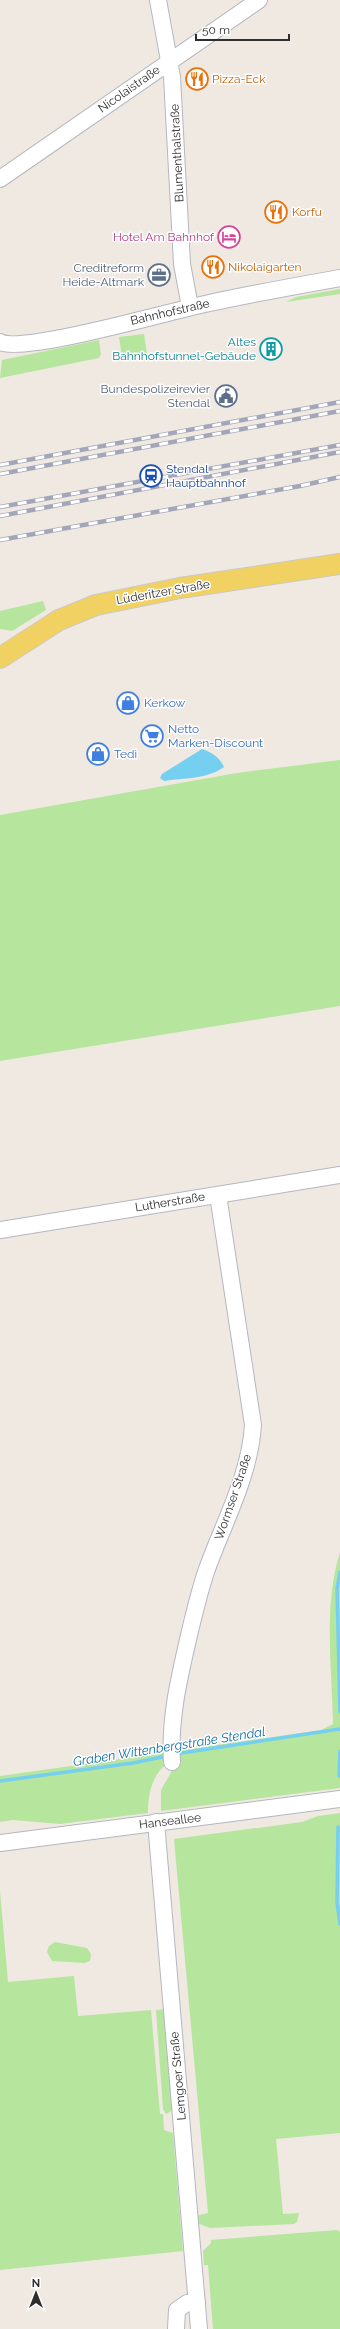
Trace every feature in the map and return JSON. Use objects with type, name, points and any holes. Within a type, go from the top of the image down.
[{"type":"main road","name":"Lüderitzer Straße","points":[[0,658],[59,620],[96,605],[187,587],[340,564]]},
{"type":"street","name":"Blumenthalstraße","points":[[158,0],[170,61],[177,153],[182,264],[190,307]]},
{"type":"street","name":"Nicolaistraße","points":[[0,178],[259,0]]},
{"type":"street","name":"Bahnhofstraße","points":[[0,342],[16,346],[49,340],[190,307],[340,278]]},
{"type":"street","name":"Lutherstraße","points":[[0,1230],[340,1174]]},
{"type":"street","name":"Wormser Straße","points":[[171,1756],[177,1692],[198,1601],[206,1570],[234,1500],[252,1441],[252,1425],[218,1195]]},
{"type":"street","name":"Hanseallee","points":[[0,1843],[340,1799]]},
{"type":"street","name":"Lemgoer Straße","points":[[156,1822],[199,2329]]},
{"type":"street","points":[[176,2329],[177,2310],[187,2304],[197,2303]]},
{"type":"green space","points":[[340,289],[340,294],[286,302],[296,297]]},
{"type":"green space","points":[[144,334],[147,354],[122,357],[119,337]]},
{"type":"green space","points":[[99,340],[101,354],[99,358],[0,378],[2,360]]},
{"type":"green space","points":[[43,601],[46,610],[12,631],[0,629],[0,611]]},
{"type":"green space","points":[[340,760],[340,1006],[0,1061],[0,815],[237,773]]},
{"type":"green space","points":[[340,1552],[340,1788],[161,1811],[161,1790],[177,1762],[175,1748],[182,1748],[182,1750],[321,1730],[333,1724],[330,1659],[330,1615],[335,1573]]},
{"type":"green space","points":[[166,1749],[169,1762],[159,1772],[152,1784],[148,1813],[60,1824],[13,1820],[0,1822],[0,1776],[156,1754],[158,1750]]},
{"type":"green space","points":[[340,1813],[340,2133],[276,2139],[283,2214],[299,2213],[297,2222],[294,2224],[210,2228],[197,2223],[196,2216],[208,2213],[174,1839],[302,1822],[318,1816]]},
{"type":"green space","points":[[0,1891],[8,1982],[74,1976],[78,2016],[151,2010],[160,2114],[163,2114],[164,2130],[173,2133],[183,2251],[0,2270]]},
{"type":"green space","points":[[55,1942],[87,1948],[91,1954],[90,1961],[85,1963],[52,1961],[47,1952],[49,1946]]},
{"type":"green space","points":[[166,2009],[173,2110],[166,2114],[163,2109],[156,2010]]},
{"type":"green space","points":[[337,2230],[340,2232],[340,2329],[213,2329],[208,2265],[204,2265],[203,2251],[211,2243],[211,2240]]},
{"type":"water","points":[[202,749],[215,756],[224,767],[211,774],[203,776],[164,781],[160,778],[162,774]]},
{"type":"waterway","points":[[340,1572],[337,1589],[340,1712]]},
{"type":"waterway","name":"Graben Wittenbergstraße Stendal","points":[[175,1754],[340,1729]]},
{"type":"waterway","points":[[339,1776],[340,1751]]},
{"type":"waterway","name":"Graben Wittenbergstraße Stendal","points":[[0,1781],[133,1763],[167,1756]]},
{"type":"waterway","points":[[338,1827],[337,1902],[340,1924]]},
{"type":"railway","points":[[0,465],[340,402]]},
{"type":"railway","points":[[0,474],[340,411]]},
{"type":"railway","points":[[0,507],[340,445]]},
{"type":"railway","points":[[0,516],[340,452]]},
{"type":"railway","points":[[0,540],[300,486],[340,477]]},
{"type":"place","name":"Pizza-Eck","points":[[197,79]]},
{"type":"place","name":"Korfu","points":[[276,212]]},
{"type":"place","name":"Hotel Am Bahnhof","points":[[229,237]]},
{"type":"place","name":"Nikolaigarten","points":[[213,267]]},
{"type":"place","name":"Creditreform Heide-Altmark","points":[[159,275]]},
{"type":"place","name":"Altes Bahnhofstunnel-Gebäude","points":[[271,349]]},
{"type":"place","name":"Bundespolizeirevier Stendal","points":[[226,396]]},
{"type":"place","name":"Stendal Hauptbahnhof","points":[[151,476]]},
{"type":"place","name":"Kerkow","points":[[128,703]]},
{"type":"place","name":"Netto Marken-Discount","points":[[152,736]]},
{"type":"place","name":"Tedi","points":[[98,754]]}]
